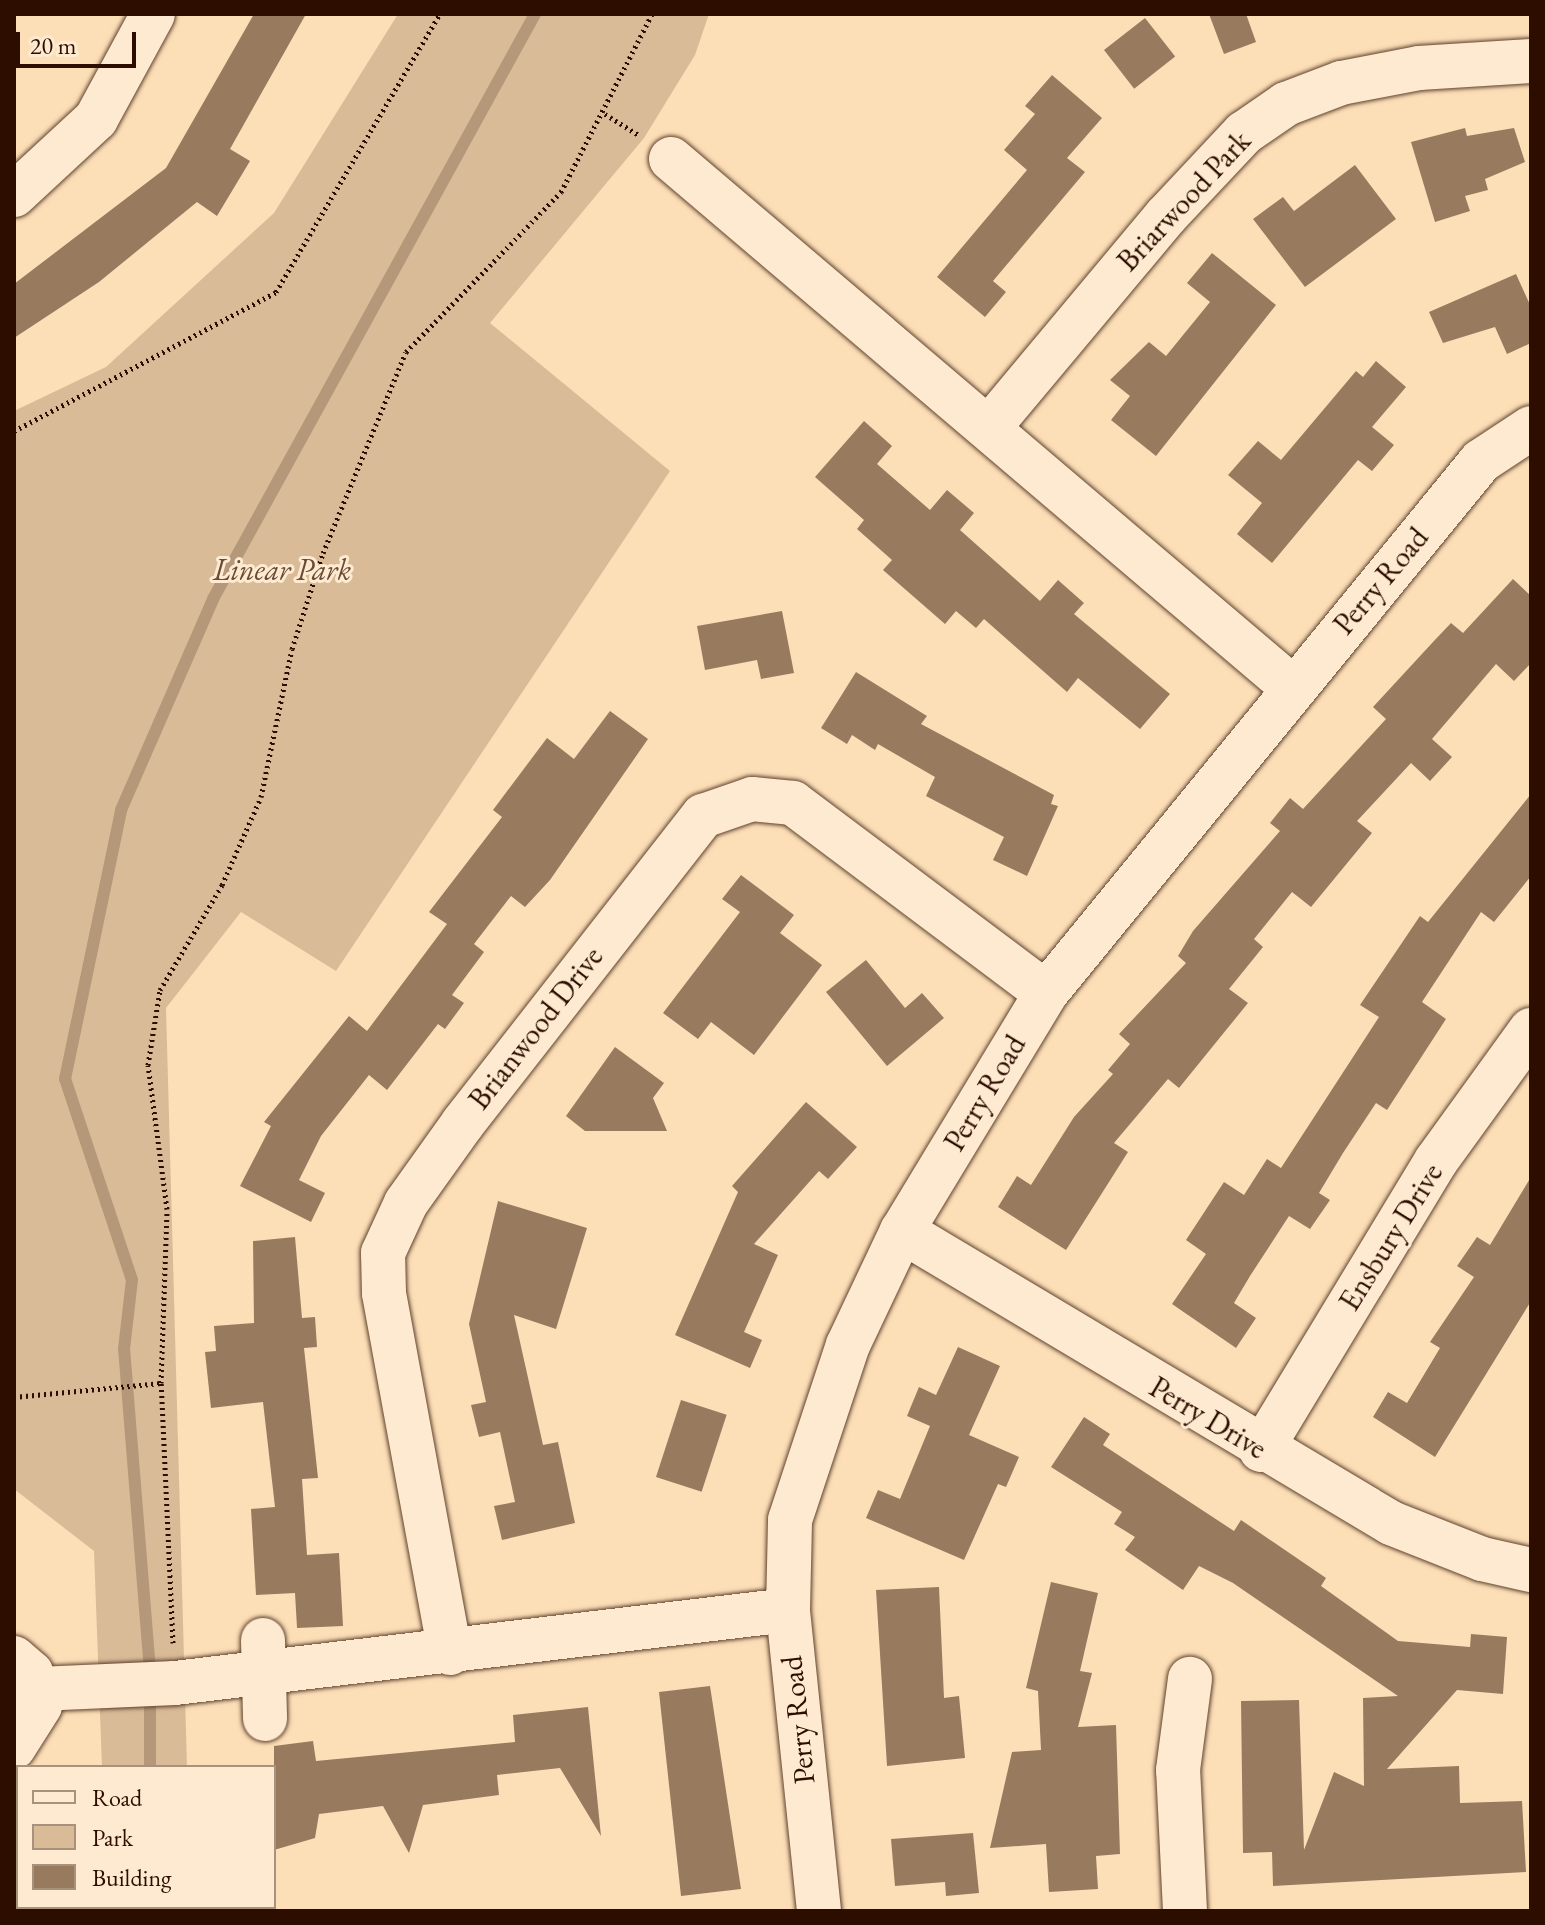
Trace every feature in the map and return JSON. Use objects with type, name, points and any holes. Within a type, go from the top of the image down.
[{"type":"street","points":[[14,195],[96,119],[153,14]]},
{"type":"street","name":"Briarwood Park","points":[[992,424],[1166,216],[1244,133],[1286,104],[1341,83],[1419,68],[1531,61]]},
{"type":"street","points":[[671,159],[992,424],[1293,688]]},
{"type":"street","name":"Perry Road","points":[[819,1911],[788,1610],[790,1520],[815,1433],[902,1231],[1046,993],[1481,461],[1531,428]]},
{"type":"street","name":"Brianwood Drive","points":[[450,1653],[384,1293],[383,1253],[406,1203],[463,1123],[703,816],[752,799],[793,803],[1046,993]]},
{"type":"street","name":"Ensbury Drive","points":[[1261,1450],[1436,1161],[1531,1030]]},
{"type":"street","name":"Perry Drive","points":[[902,1231],[1261,1450],[1391,1523],[1482,1559],[1531,1570]]},
{"type":"street","points":[[14,1747],[36,1723],[26,1674],[175,1683],[263,1657],[450,1653],[788,1610]]},
{"type":"street","points":[[263,1657],[265,1719]]},
{"type":"street","points":[[1185,1911],[1178,1770],[1190,1679]]},
{"type":"path","points":[[14,431],[276,292],[440,14]]},
{"type":"path","points":[[175,1683],[161,1383],[167,1209],[148,1065],[160,990],[222,885],[261,797],[292,649],[399,365],[473,276],[561,192],[652,14]]},
{"type":"path","points":[[14,1397],[161,1383]]},
{"type":"green space","name":"Linear Park","points":[[398,14],[709,14],[695,55],[644,138],[490,323],[670,471],[336,971],[241,912],[166,1008],[187,1765],[102,1765],[94,1551],[14,1489],[14,411],[106,367],[274,213]]},
{"type":"building","points":[[254,14],[306,14],[230,149],[250,161],[217,216],[197,202],[99,282],[14,338],[14,284],[166,168]]},
{"type":"building","points":[[1209,14],[1246,14],[1256,42],[1224,54]]},
{"type":"building","points":[[1145,18],[1175,57],[1134,89],[1104,50]]},
{"type":"building","points":[[1052,75],[1102,118],[1067,158],[1085,172],[993,281],[1006,292],[985,317],[937,277],[1027,170],[1004,150],[1035,114],[1025,106]]},
{"type":"building","points":[[1465,128],[1467,136],[1514,128],[1525,162],[1485,179],[1488,190],[1465,196],[1470,211],[1435,222],[1411,142]]},
{"type":"building","points":[[1355,165],[1396,219],[1305,287],[1253,219],[1283,197],[1294,211]]},
{"type":"building","points":[[1212,253],[1276,305],[1156,456],[1111,420],[1130,396],[1110,380],[1149,342],[1166,356],[1210,302],[1187,283]]},
{"type":"building","points":[[1516,274],[1531,307],[1531,343],[1507,354],[1495,327],[1443,343],[1429,312]]},
{"type":"building","points":[[1376,361],[1406,387],[1372,427],[1394,445],[1372,471],[1358,460],[1272,563],[1237,534],[1262,503],[1228,475],[1258,441],[1281,460],[1356,371],[1363,377]]},
{"type":"building","points":[[864,421],[892,446],[877,464],[930,510],[947,490],[974,513],[960,530],[1040,601],[1058,580],[1084,603],[1074,614],[1170,694],[1140,729],[1078,678],[1067,692],[984,619],[976,628],[956,611],[945,624],[883,570],[892,560],[857,529],[864,520],[815,477]]},
{"type":"building","points":[[1513,579],[1531,596],[1531,663],[1514,681],[1496,664],[1432,739],[1452,757],[1430,781],[1411,763],[1357,821],[1372,833],[1311,907],[1292,892],[1254,939],[1263,947],[1229,989],[1248,1003],[1179,1088],[1168,1079],[1114,1143],[1128,1152],[1066,1250],[998,1207],[1017,1176],[1031,1185],[1074,1117],[1113,1074],[1108,1070],[1130,1044],[1119,1034],[1186,963],[1178,956],[1193,931],[1280,831],[1270,823],[1290,798],[1303,809],[1386,719],[1373,707],[1451,623],[1463,633]]},
{"type":"building","points":[[782,611],[794,673],[761,679],[757,660],[705,670],[697,626]]},
{"type":"building","points":[[856,672],[927,716],[921,724],[1054,795],[1051,804],[1058,806],[1027,876],[993,860],[1004,837],[926,796],[935,777],[878,744],[875,750],[852,735],[847,744],[821,728]]},
{"type":"building","points":[[610,711],[648,739],[550,880],[525,907],[511,896],[474,944],[484,952],[452,995],[464,1003],[445,1029],[438,1024],[387,1090],[369,1075],[321,1136],[299,1180],[325,1193],[311,1222],[240,1186],[271,1126],[264,1122],[349,1016],[367,1031],[447,924],[429,912],[502,817],[493,810],[547,738],[574,759]]},
{"type":"building","points":[[1531,794],[1531,876],[1494,922],[1481,912],[1422,1002],[1446,1019],[1387,1110],[1376,1103],[1343,1153],[1319,1193],[1330,1200],[1310,1229],[1289,1216],[1250,1276],[1234,1303],[1256,1318],[1236,1348],[1172,1304],[1206,1254],[1186,1240],[1224,1182],[1244,1195],[1267,1159],[1281,1168],[1379,1017],[1360,1005],[1420,916],[1428,922]]},
{"type":"building","points":[[741,875],[794,915],[780,933],[822,965],[754,1055],[711,1022],[698,1039],[663,1013],[740,912],[722,899]]},
{"type":"building","points":[[866,960],[905,1008],[922,993],[944,1018],[887,1066],[826,992]]},
{"type":"building","points":[[615,1047],[664,1083],[653,1098],[667,1131],[585,1131],[566,1116]]},
{"type":"building","points":[[806,1102],[857,1147],[828,1179],[819,1171],[754,1244],[778,1255],[744,1332],[762,1340],[750,1368],[675,1335],[738,1192],[732,1186]]},
{"type":"building","points":[[1531,1177],[1531,1301],[1435,1457],[1373,1417],[1388,1392],[1407,1403],[1440,1348],[1430,1342],[1474,1277],[1457,1266],[1477,1237],[1490,1245]]},
{"type":"building","points":[[498,1201],[587,1228],[556,1329],[514,1315],[543,1445],[558,1442],[575,1523],[502,1540],[494,1506],[515,1502],[500,1432],[479,1437],[471,1405],[486,1402],[469,1324]]},
{"type":"building","points":[[295,1237],[302,1318],[315,1317],[317,1347],[304,1348],[318,1478],[302,1479],[307,1555],[339,1553],[343,1626],[297,1628],[295,1593],[256,1595],[251,1509],[275,1507],[263,1402],[211,1408],[205,1352],[216,1351],[214,1326],[254,1323],[253,1241]]},
{"type":"building","points":[[958,1347],[1000,1366],[969,1435],[1019,1457],[1006,1487],[998,1484],[964,1560],[866,1518],[878,1490],[900,1499],[930,1426],[907,1416],[919,1387],[936,1395]]},
{"type":"building","points":[[681,1400],[727,1415],[702,1492],[656,1477]]},
{"type":"building","points":[[1084,1417],[1110,1434],[1103,1445],[1234,1531],[1241,1520],[1326,1578],[1321,1586],[1398,1641],[1470,1647],[1471,1634],[1507,1637],[1503,1694],[1457,1690],[1387,1769],[1459,1766],[1460,1803],[1522,1801],[1526,1872],[1273,1886],[1272,1852],[1243,1853],[1241,1701],[1299,1700],[1304,1850],[1334,1772],[1364,1786],[1363,1698],[1398,1696],[1233,1583],[1199,1566],[1183,1590],[1125,1550],[1135,1537],[1114,1524],[1122,1512],[1051,1467]]},
{"type":"building","points":[[1051,1582],[1098,1593],[1080,1671],[1092,1673],[1078,1727],[1116,1725],[1120,1854],[1096,1856],[1098,1889],[1049,1892],[1046,1844],[990,1848],[1012,1752],[1041,1750],[1038,1691],[1026,1688]]},
{"type":"building","points":[[939,1587],[944,1698],[959,1696],[965,1758],[887,1766],[876,1590]]},
{"type":"building","points":[[710,1686],[741,1889],[681,1896],[659,1692]]},
{"type":"building","points":[[588,1707],[601,1836],[560,1768],[497,1775],[499,1795],[423,1805],[409,1853],[383,1806],[319,1814],[315,1838],[276,1849],[274,1746],[313,1741],[316,1761],[515,1742],[513,1715]]},
{"type":"building","points":[[973,1833],[979,1893],[946,1896],[945,1882],[895,1886],[891,1839]]},
{"type":"waterway","points":[[150,1671],[124,1349],[132,1280],[65,1079],[121,810],[213,599],[535,14]]},
{"type":"waterway","points":[[150,1694],[150,1765]]}]
